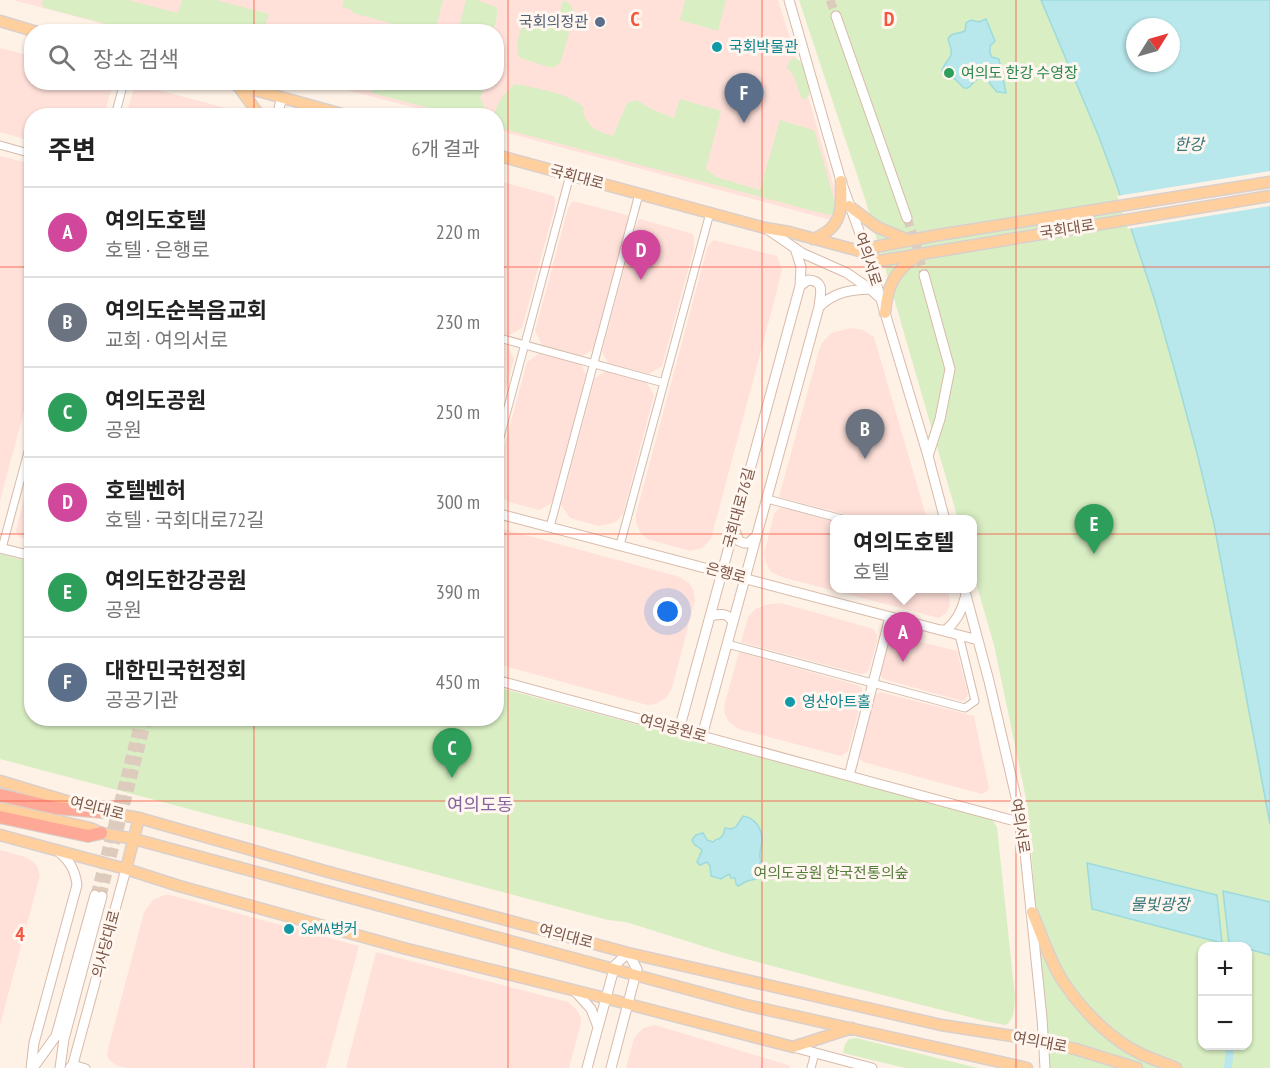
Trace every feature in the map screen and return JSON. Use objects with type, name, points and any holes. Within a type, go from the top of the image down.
[{"type":"highway","points":[[0,795],[56,808],[103,812]]},
{"type":"highway","points":[[0,817],[88,836],[101,833]]},
{"type":"main road","points":[[0,21],[24,28]]},
{"type":"main road","points":[[241,90],[254,108]]},
{"type":"main road","points":[[253,90],[316,108]]},
{"type":"main road","name":"국회대로","points":[[504,158],[867,253],[879,261],[1270,196]]},
{"type":"main road","points":[[813,239],[827,232],[839,218],[842,205],[841,181]]},
{"type":"main road","name":"국회대로","points":[[867,253],[875,247],[939,235],[1270,182]]},
{"type":"main road","points":[[849,206],[885,232],[911,240]]},
{"type":"main road","points":[[885,313],[887,294],[894,278],[905,264],[921,253]]},
{"type":"main road","name":"여의대로","points":[[0,781],[103,812],[139,818],[325,871],[628,952],[941,1025],[1075,1049],[1137,1068]]},
{"type":"main road","name":"여의대로","points":[[0,808],[134,839],[746,1005],[1027,1068]]},
{"type":"main road","name":"의사당대로","points":[[126,869],[139,818]]},
{"type":"main road","points":[[0,835],[407,949],[792,1047],[852,1028]]},
{"type":"main road","points":[[1032,912],[1064,982],[1082,1006],[1127,1046],[1176,1068]]},
{"type":"street","name":"여의서로","points":[[789,0],[841,181],[867,253],[944,515]]},
{"type":"street","points":[[836,16],[907,218]]},
{"type":"street","points":[[117,108],[122,90]]},
{"type":"street","points":[[279,108],[282,98]]},
{"type":"street","points":[[0,145],[24,152]]},
{"type":"street","points":[[504,422],[570,175]]},
{"type":"street","points":[[550,527],[639,194]]},
{"type":"street","points":[[620,545],[710,213]]},
{"type":"street","points":[[765,228],[802,253],[847,273],[881,300]]},
{"type":"street","name":"국회대로76길","points":[[679,730],[800,286],[801,267],[795,248]]},
{"type":"street","points":[[924,275],[950,369],[940,419],[928,456]]},
{"type":"street","name":"국회대로76길","points":[[702,736],[819,307],[821,292],[818,283],[808,280],[800,286]]},
{"type":"street","points":[[819,307],[826,300],[848,290],[870,289]]},
{"type":"street","points":[[504,339],[664,383]]},
{"type":"street","points":[[24,465],[1,548],[24,554]]},
{"type":"street","points":[[767,499],[830,515]]},
{"type":"street","name":"은행로","points":[[504,515],[978,640]]},
{"type":"street","points":[[734,528],[739,541],[744,543],[754,540],[758,532]]},
{"type":"street","name":"여의서로","points":[[965,593],[989,681],[1022,823],[1045,1068]]},
{"type":"street","points":[[940,630],[946,630],[956,620],[963,606],[965,593]]},
{"type":"street","points":[[710,616],[727,615],[733,622]]},
{"type":"street","points":[[849,776],[890,616]]},
{"type":"street","points":[[727,644],[965,708],[975,701],[959,635]]},
{"type":"street","name":"여의공원로","points":[[504,682],[1022,823]]},
{"type":"street","name":"의사당대로","points":[[32,1068],[34,1043],[77,885],[75,871],[68,859],[56,850]]},
{"type":"street","name":"의사당대로","points":[[72,1066],[126,869]]},
{"type":"street","name":"의사당대로","points":[[32,1068],[56,1036],[98,896],[64,1039],[60,1068]]},
{"type":"street","points":[[587,1068],[615,965],[628,952],[637,969],[611,1068]]},
{"type":"street","points":[[574,990],[591,1009],[598,1027]]},
{"type":"street","points":[[792,1047],[872,1068]]},
{"type":"street","points":[[811,1068],[814,1053]]},
{"type":"street","points":[[72,1066],[86,1068]]},
{"type":"shaded area","points":[[13,0],[778,0],[840,208],[833,219],[827,219],[504,132],[504,108],[416,108],[347,90],[504,90],[504,24],[104,24]]},
{"type":"shaded area","points":[[0,48],[24,54],[24,90],[111,90],[106,108],[24,108],[24,139],[0,132]]},
{"type":"shaded area","points":[[133,90],[158,90],[226,108],[128,108]]},
{"type":"shaded area","points":[[0,156],[24,162],[24,411],[0,501]]},
{"type":"shaded area","points":[[504,182],[554,196],[555,200],[522,328],[508,336],[504,335]]},
{"type":"shaded area","points":[[573,201],[627,215],[629,218],[593,350],[582,356],[542,345],[535,331],[568,208]]},
{"type":"shaded area","points":[[640,219],[693,234],[694,238],[694,248],[662,366],[649,374],[608,363],[602,352],[632,239]]},
{"type":"shaded area","points":[[714,240],[777,256],[782,270],[711,539],[702,548],[690,551],[647,539],[640,532],[636,523],[636,514],[708,245]]},
{"type":"shaded area","points":[[851,328],[863,330],[874,337],[926,515],[848,515],[779,497],[819,350],[831,333]]},
{"type":"shaded area","points":[[504,343],[507,344],[514,359],[504,397]]},
{"type":"shaded area","points":[[540,353],[581,364],[586,375],[552,503],[539,510],[509,502],[504,498],[504,447],[527,362]]},
{"type":"shaded area","points":[[606,371],[646,382],[654,395],[623,514],[613,523],[598,526],[570,518],[561,505],[595,378]]},
{"type":"shaded area","points":[[24,498],[24,538],[19,537],[16,531]]},
{"type":"shaded area","points":[[778,509],[830,520],[830,590],[781,577],[771,572],[764,553],[774,514]]},
{"type":"shaded area","points":[[504,529],[680,577],[689,583],[695,600],[672,688],[667,697],[656,704],[647,705],[504,666]]},
{"type":"shaded area","points":[[843,593],[949,593],[949,608],[939,618]]},
{"type":"shaded area","points":[[781,603],[874,629],[877,641],[869,670],[860,674],[741,642],[748,617],[755,609]]},
{"type":"shaded area","points":[[897,636],[957,651],[968,694],[965,700],[883,679],[880,673],[889,640]]},
{"type":"shaded area","points":[[739,652],[862,688],[863,695],[848,751],[841,756],[738,729],[729,722],[724,706]]},
{"type":"shaded area","points":[[880,692],[974,716],[989,788],[987,791],[982,794],[863,762],[858,755],[874,695]]},
{"type":"shaded area","points":[[0,850],[32,861],[37,866],[40,875],[0,1025]]},
{"type":"shaded area","points":[[164,895],[359,946],[326,1068],[126,1068],[109,1060],[108,1049],[144,912],[153,900]]},
{"type":"shaded area","points":[[376,952],[568,1002],[577,1010],[581,1018],[569,1068],[346,1068]]},
{"type":"shaded area","points":[[655,1025],[788,1065],[791,1068],[626,1068],[634,1038],[643,1028]]},
{"type":"green space","points":[[43,0],[128,0],[178,13],[182,0],[216,0],[269,14],[265,24],[107,24],[45,8],[42,4]]},
{"type":"green space","points":[[344,0],[443,0],[437,24],[394,24],[353,13],[352,10],[342,7]]},
{"type":"green space","points":[[466,0],[477,0],[496,7],[495,24],[460,24]]},
{"type":"green space","points":[[563,0],[571,6],[574,15],[561,61],[555,67],[548,67],[520,58],[517,48],[520,31],[527,16],[557,24]]},
{"type":"green space","points":[[685,0],[726,0],[718,31],[680,20]]},
{"type":"green space","points":[[799,0],[1041,0],[1099,137],[1155,301],[1172,357],[1214,524],[1270,824],[1270,1068],[1047,1068],[1028,808],[994,645],[977,586],[977,515],[957,515],[866,202]]},
{"type":"green space","points":[[793,58],[799,60],[809,82],[809,96],[803,100],[793,75],[787,68],[789,61]]},
{"type":"green space","points":[[515,84],[570,98],[584,108],[583,113],[592,126],[598,131],[613,136],[627,103],[637,100],[651,109],[674,118],[680,99],[721,111],[706,169],[716,177],[760,190],[780,120],[813,130],[836,207],[829,215],[504,129],[504,108],[496,108]]},
{"type":"green space","points":[[372,90],[483,90],[480,97],[485,108],[430,108],[372,93]]},
{"type":"green space","name":"여의도공원 한국전통의숲","points":[[0,554],[24,560],[24,726],[504,726],[504,689],[987,818],[997,827],[1015,997],[1014,1012],[1006,1025],[989,1022],[731,955],[626,922],[608,920],[0,759]]},
{"type":"green space","points":[[856,1038],[978,1068],[905,1068],[843,1053],[849,1039]]},
{"type":"water","name":"한강","points":[[1041,0],[1270,0],[1270,824],[1214,524],[1197,453],[1155,301],[1099,137]]},
{"type":"water","points":[[986,19],[995,41],[990,46],[990,53],[992,57],[999,59],[1006,93],[997,92],[987,79],[983,78],[978,79],[968,88],[964,88],[942,70],[951,55],[948,39],[953,34],[965,31],[966,23],[971,20],[979,22]]},
{"type":"water","points":[[743,816],[752,819],[760,829],[761,862],[754,869],[756,879],[738,886],[735,878],[731,878],[729,874],[721,879],[711,876],[707,862],[700,865],[697,862],[702,850],[692,840],[696,835],[703,833],[707,840],[713,842],[723,835],[725,828],[736,827]]},
{"type":"water","name":"물빛광장","points":[[1087,863],[1217,895],[1222,942],[1218,942],[1092,909]]},
{"type":"water","name":"물빛광장","points":[[1223,891],[1270,902],[1270,955],[1252,950],[1252,942],[1229,942]]},
{"type":"pier","points":[[1270,171],[1270,206],[1128,229],[1117,196]]},
{"type":"waterway","points":[[1228,1068],[1230,1050]]},
{"type":"tunnel","points":[[830,0],[836,16]]},
{"type":"tunnel","points":[[907,218],[924,275]]},
{"type":"tunnel","points":[[95,895],[138,726]]},
{"type":"tunnel","points":[[102,896],[146,726]]},
{"type":"place","name":"국회의정관","points":[[600,22]]},
{"type":"place","name":"국회박물관","points":[[717,47]]},
{"type":"place","name":"여의도 한강 수영장","points":[[949,73]]},
{"type":"place","name":"대한민국헌정회","points":[[744,123]]},
{"type":"place","name":"호텔벤허","points":[[641,280]]},
{"type":"place","name":"여의도순복음교회","points":[[865,459]]},
{"type":"place","name":"여의도한강공원","points":[[1094,554]]},
{"type":"place","name":"여의도호텔","points":[[903,662]]},
{"type":"place","name":"영산아트홀","points":[[790,702]]},
{"type":"place","name":"여의도공원","points":[[452,778]]},
{"type":"place","name":"SeMA벙커","points":[[289,929]]},
{"type":"district","name":"여의도동","points":[[480,805]]}]
